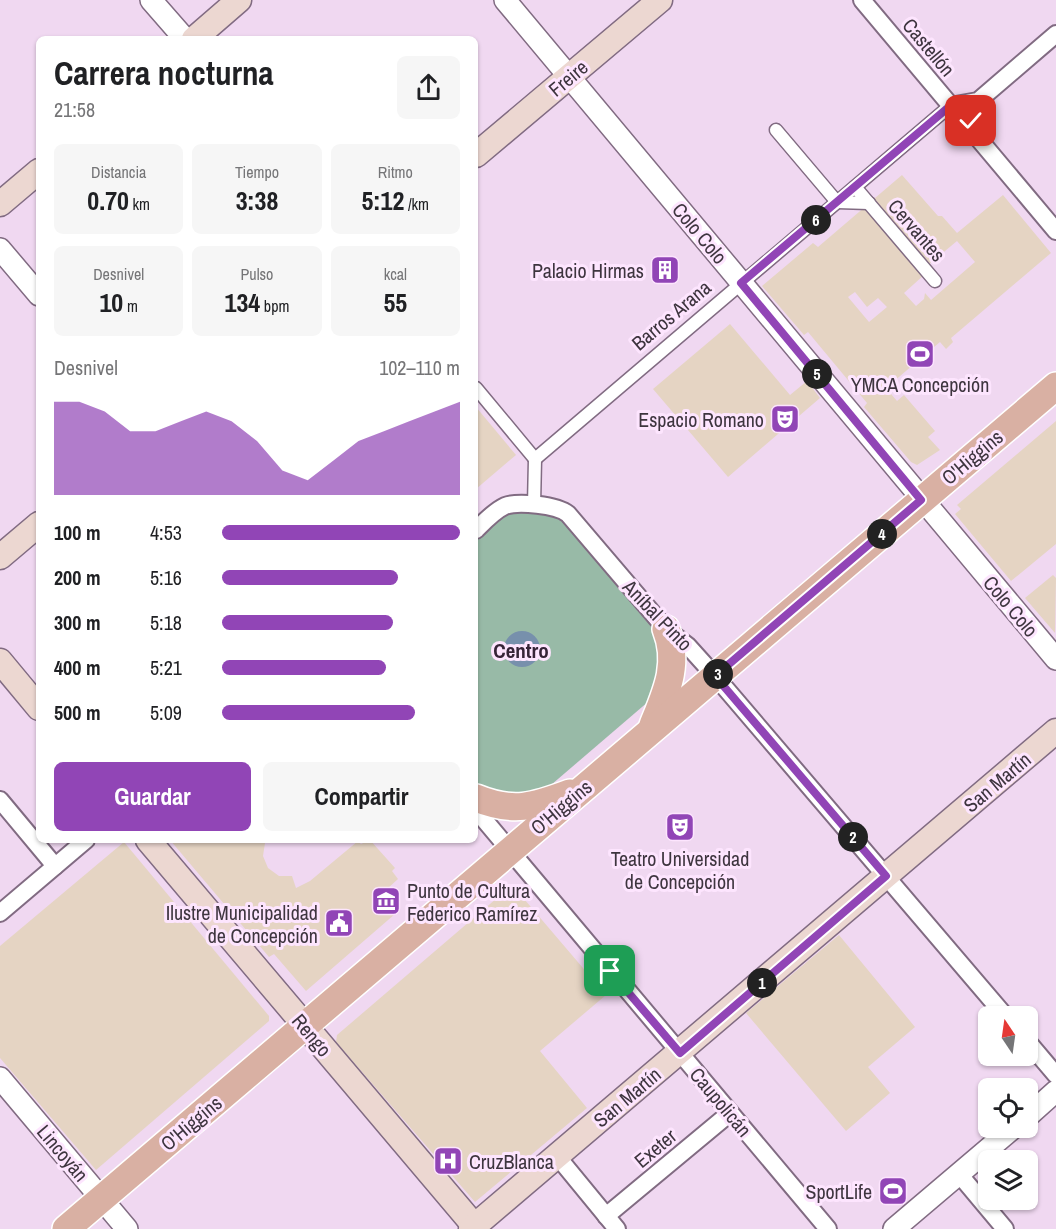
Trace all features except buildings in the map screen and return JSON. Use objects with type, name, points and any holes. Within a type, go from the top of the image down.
[{"type":"main road","points":[[198,36],[240,0]]},
{"type":"main road","name":"Freire","points":[[478,154],[660,0]]},
{"type":"main road","points":[[0,204],[36,174]]},
{"type":"main road","name":"O'Higgins","points":[[66,1229],[1056,386]]},
{"type":"main road","points":[[0,557],[36,527]]},
{"type":"main road","points":[[650,730],[672,671],[672,648],[666,629]]},
{"type":"main road","points":[[0,661],[36,704]]},
{"type":"main road","name":"San Martín","points":[[474,1228],[1056,731]]},
{"type":"main road","points":[[478,799],[496,806],[518,808],[544,803],[585,788]]},
{"type":"main road","name":"Rengo","points":[[151,843],[474,1228]]},
{"type":"street","points":[[152,0],[182,36]]},
{"type":"street","name":"Colo Colo","points":[[506,0],[1056,659]]},
{"type":"street","name":"Castellón","points":[[862,0],[1056,231]]},
{"type":"street","points":[[973,133],[971,121],[978,101],[1056,34]]},
{"type":"street","points":[[950,106],[978,101]]},
{"type":"street","name":"Barros Arana","points":[[535,459],[950,106]]},
{"type":"street","points":[[776,130],[837,202]]},
{"type":"street","name":"Cervantes","points":[[855,187],[935,281]]},
{"type":"street","name":"Cervantes","points":[[837,202],[869,204]]},
{"type":"street","points":[[0,249],[36,291]]},
{"type":"street","points":[[478,390],[535,459],[534,505],[505,506],[478,528]]},
{"type":"street","name":"Aníbal Pinto","points":[[534,505],[555,507],[568,514],[666,629],[688,646],[715,676],[997,1006]]},
{"type":"street","points":[[0,800],[55,866]]},
{"type":"street","name":"Caupolicán","points":[[478,812],[828,1229]]},
{"type":"street","points":[[0,913],[82,843]]},
{"type":"street","points":[[1038,1054],[1056,1075]]},
{"type":"street","name":"Lincoyán","points":[[0,1078],[127,1229]]},
{"type":"street","points":[[1038,1107],[1056,1091]]},
{"type":"street","name":"Exeter","points":[[557,1156],[612,1222],[730,1113]]},
{"type":"street","points":[[894,1229],[1001,1138]]},
{"type":"street","points":[[959,1174],[1005,1229]]},
{"type":"shaded area","points":[[902,175],[938,216],[942,216],[957,233],[1003,195],[1051,253],[951,338],[953,342],[946,349],[940,342],[886,388],[897,401],[904,395],[935,431],[928,437],[940,450],[917,465],[911,462],[864,407],[867,403],[808,332],[804,335],[762,286],[813,243],[818,247],[866,206],[924,275],[904,293],[916,306],[924,299],[925,293],[931,300],[975,262],[957,241],[927,266],[874,202],[875,198]],"holes":[[[855,292],[867,307],[878,298],[887,307],[869,322],[848,297]]]},
{"type":"shaded area","points":[[730,324],[790,395],[807,381],[820,398],[728,477],[653,389]]},
{"type":"shaded area","points":[[478,409],[516,455],[478,487]]},
{"type":"shaded area","points":[[1056,421],[1056,544],[1011,581],[955,514],[961,509],[957,505]]},
{"type":"shaded area","points":[[1053,575],[1056,578],[1055,633],[1025,598]]},
{"type":"shaded area","points":[[125,843],[269,1016],[269,1021],[96,1170],[0,1058],[0,946]]},
{"type":"shaded area","name":"Ilustre Municipalidad de Concepción","points":[[173,843],[265,843],[263,856],[268,868],[279,876],[292,876],[296,888],[310,881],[356,843],[373,843],[395,868],[392,871],[398,879],[387,889],[395,900],[388,906],[395,914],[306,991],[274,954],[269,957]]},
{"type":"shaded area","points":[[504,892],[519,893],[606,995],[540,1051],[587,1108],[475,1202],[336,1042],[337,1035]]},
{"type":"shaded area","points":[[839,935],[915,1027],[868,1067],[890,1093],[846,1131],[746,1013]]},
{"type":"green space","points":[[509,510],[556,513],[658,629],[667,646],[649,701],[537,797],[478,789],[478,535]]},
{"type":"water","points":[[522,631],[535,636],[540,649],[535,662],[522,667],[509,662],[504,649],[509,636]]},
{"type":"place","name":"Palacio Hirmas","points":[[665,270]]},
{"type":"place","name":"YMCA Concepción","points":[[920,354]]},
{"type":"place","name":"Espacio Romano","points":[[785,419]]},
{"type":"place","name":"Teatro Universidad de Concepción","points":[[680,827]]},
{"type":"place","name":"Punto de Cultura Federico Ramírez","points":[[386,901]]},
{"type":"place","name":"Ilustre Municipalidad de Concepción","points":[[339,923]]},
{"type":"place","name":"CruzBlanca","points":[[448,1161]]},
{"type":"place","name":"SportLife","points":[[893,1191]]},
{"type":"district","name":"Centro","points":[[521,650]]},
{"type":"route","points":[[610,971],[680,1053],[886,876],[715,676],[921,500],[741,283],[950,106],[973,133],[971,121]]}]
